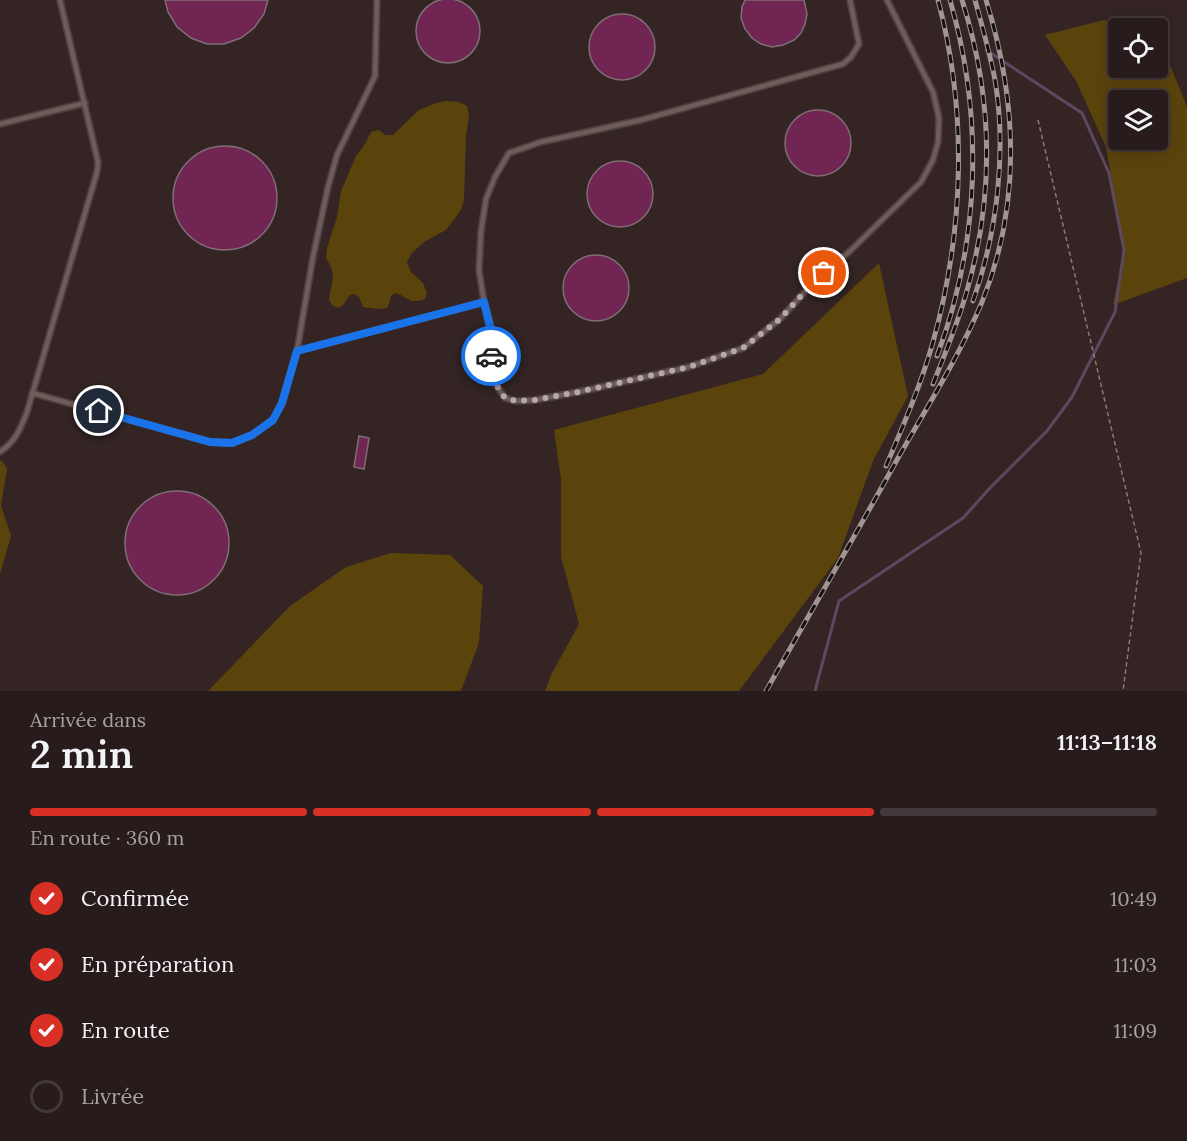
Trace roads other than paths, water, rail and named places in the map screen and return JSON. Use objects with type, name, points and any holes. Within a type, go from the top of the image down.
[{"type":"lane","points":[[0,452],[10,446],[20,430],[97,172],[98,162],[60,0]]},
{"type":"lane","points":[[32,393],[210,442],[232,443],[252,435],[273,420],[282,403],[297,351],[313,257],[334,166],[375,76],[377,0]]},
{"type":"lane","points":[[850,0],[859,44],[851,57],[843,64],[641,120],[541,142],[509,153],[486,199],[481,231],[479,270],[490,327],[491,364],[495,383],[505,398],[516,401],[535,400],[578,392],[689,367],[743,348],[780,319],[812,284],[850,251],[921,182],[933,160],[938,142],[939,118],[933,92],[887,0]]},
{"type":"lane","points":[[0,124],[85,103]]},
{"type":"lane","points":[[297,351],[484,302]]},
{"type":"waterway","points":[[815,691],[839,601],[963,518],[1047,431],[1072,397],[1115,312],[1124,250],[1109,173],[1082,113],[986,50]]},
{"type":"railway","points":[[886,466],[917,390],[933,342],[951,257],[956,215],[958,128],[948,42],[938,0]]},
{"type":"railway","points":[[937,356],[962,269],[969,224],[972,179],[972,134],[968,89],[961,44],[950,0]]},
{"type":"railway","points":[[933,384],[966,294],[982,220],[986,183],[985,110],[980,73],[962,0]]},
{"type":"railway","points":[[973,301],[994,220],[1000,164],[995,80],[975,0]]},
{"type":"railway","points":[[766,691],[953,362],[982,302],[995,265],[1004,227],[1011,151],[1004,75],[986,0]]}]
